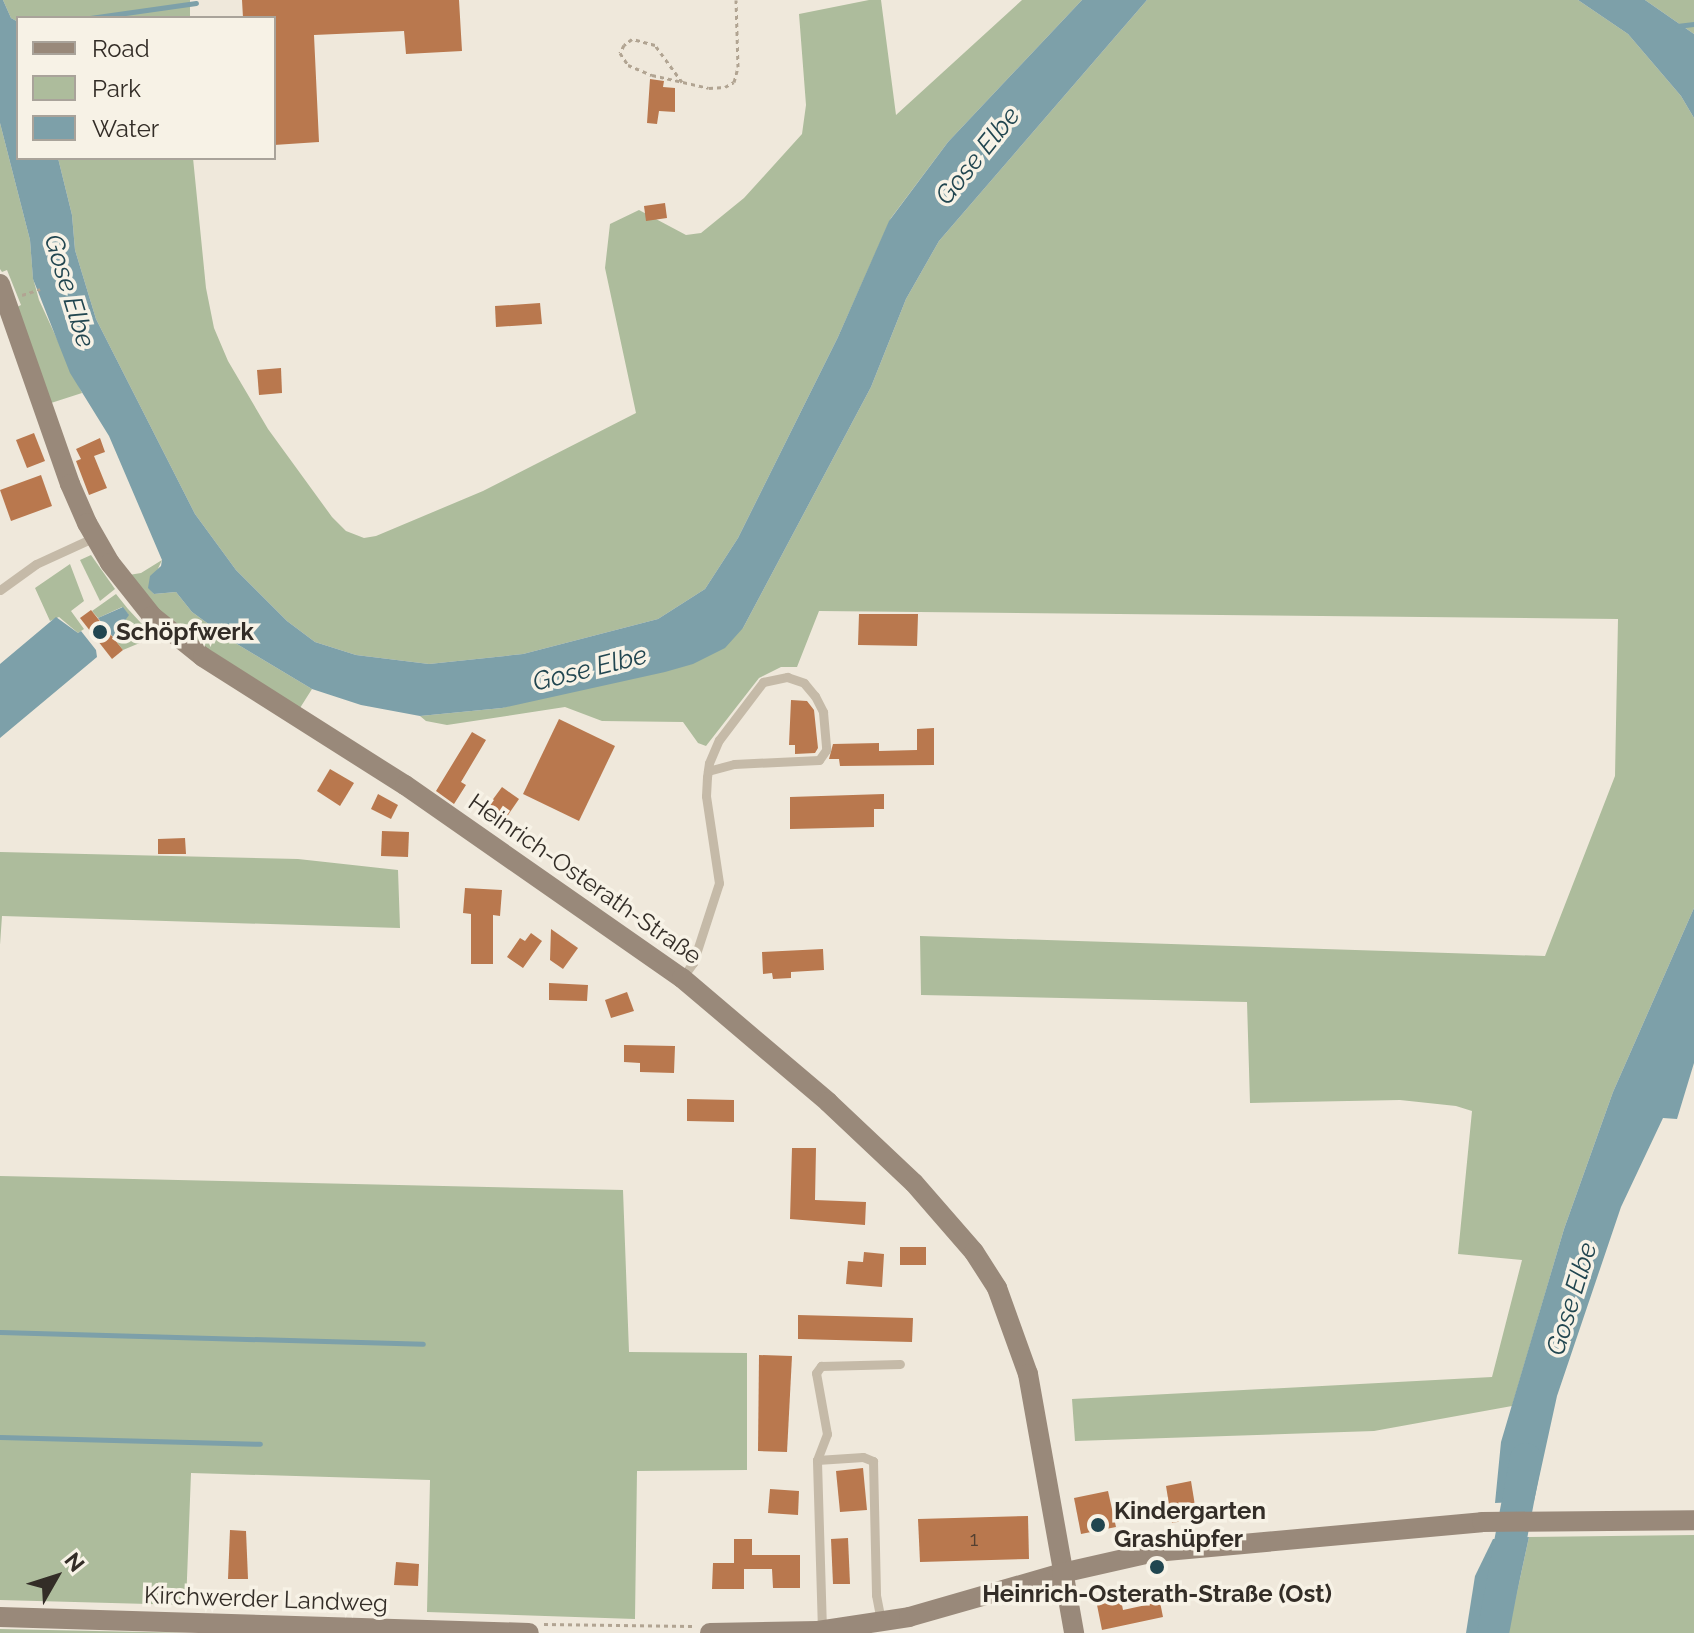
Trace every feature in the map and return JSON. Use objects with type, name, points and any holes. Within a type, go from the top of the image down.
[{"type":"street","name":"Heinrich-Osterath-Straße","points":[[0,284],[70,484],[95,537],[138,601],[178,639],[405,785],[682,978],[828,1102],[914,1183],[974,1252],[997,1288],[1028,1374],[1074,1633]]},
{"type":"street","points":[[701,1630],[822,1630],[881,1621],[1155,1552],[1482,1522],[1694,1520]]},
{"type":"street","name":"Kirchwerder Landweg","points":[[0,1617],[531,1629]]},
{"type":"lane","points":[[0,590],[36,564],[95,537]]},
{"type":"lane","points":[[682,978],[699,949],[719,883],[707,814],[708,771],[719,740],[763,682],[787,677],[804,683],[815,696],[823,712],[826,750],[819,760],[734,764],[708,771]]},
{"type":"lane","points":[[822,1630],[817,1460],[827,1434],[816,1388],[816,1373],[821,1366],[900,1364]]},
{"type":"lane","points":[[817,1460],[863,1457],[873,1461],[876,1595],[881,1621]]},
{"type":"path","points":[[682,82],[655,45],[632,39],[624,45],[620,53],[628,65],[682,82],[709,88],[734,82],[738,67],[736,0]]},
{"type":"path","points":[[531,1629],[701,1630]]},
{"type":"green space","points":[[3,0],[190,0],[190,16],[16,16],[16,21],[11,18]]},
{"type":"green space","points":[[881,0],[896,115],[1022,0],[1082,0],[948,142],[891,218],[838,337],[738,538],[705,589],[658,619],[523,654],[429,664],[356,655],[315,642],[287,621],[236,570],[195,514],[96,319],[75,250],[72,215],[58,160],[193,160],[206,288],[214,328],[228,361],[268,429],[332,517],[346,531],[364,538],[376,536],[483,491],[636,413],[605,268],[610,224],[639,210],[686,235],[701,233],[744,198],[802,134],[806,105],[799,14]]},
{"type":"green space","points":[[1147,0],[1578,0],[1628,34],[1681,96],[1694,118],[1694,908],[1613,1092],[1564,1229],[1512,1406],[1374,1431],[1075,1441],[1072,1399],[1492,1377],[1522,1260],[1458,1254],[1472,1111],[1456,1106],[1400,1100],[1250,1103],[1247,1002],[921,995],[920,936],[1545,956],[1615,776],[1618,619],[819,611],[797,667],[781,667],[759,678],[706,746],[698,743],[683,722],[602,721],[565,707],[447,725],[426,721],[420,716],[502,708],[743,628],[871,387],[906,299],[939,241]]},
{"type":"green space","points":[[1645,0],[1694,0],[1694,34]]},
{"type":"green space","points":[[0,123],[30,240],[33,278],[39,300],[82,393],[51,403],[17,307],[21,305],[7,270],[2,272],[0,269]]},
{"type":"green space","points":[[91,555],[115,589],[100,601],[80,560]]},
{"type":"green space","points":[[162,560],[149,588],[154,594],[176,592],[192,612],[232,641],[312,689],[300,708],[208,649],[164,616],[129,575],[141,573]]},
{"type":"green space","points":[[70,564],[84,601],[71,611],[84,629],[78,633],[59,617],[50,621],[35,588]]},
{"type":"green space","points":[[116,594],[154,637],[123,650],[113,637],[128,614],[122,607],[98,618],[92,611]]},
{"type":"green space","points":[[0,852],[298,859],[398,870],[400,928],[2,916],[0,945]]},
{"type":"green space","points":[[0,1176],[623,1190],[629,1352],[747,1353],[747,1470],[637,1471],[635,1619],[427,1612],[430,1480],[191,1473],[186,1605],[0,1600]]},
{"type":"green space","points":[[1694,1535],[1694,1633],[1508,1633],[1529,1537]]},
{"type":"green space","points":[[0,1629],[191,1633],[0,1633]]},
{"type":"water","points":[[0,0],[3,0],[11,18],[16,21],[16,160],[58,160],[72,215],[75,250],[96,319],[195,514],[236,570],[287,621],[315,642],[356,655],[429,664],[523,654],[658,619],[705,589],[738,538],[838,337],[889,221],[948,142],[1082,0],[1147,0],[939,241],[906,299],[871,387],[743,628],[725,648],[693,664],[665,672],[502,708],[420,716],[361,705],[312,689],[232,641],[192,612],[176,592],[154,594],[148,588],[150,576],[161,566],[162,560],[109,436],[70,373],[33,279],[30,240],[0,123]]},
{"type":"water","points":[[1578,0],[1645,0],[1694,34],[1694,118],[1681,96],[1628,34]]},
{"type":"water","points":[[123,607],[129,615],[113,637],[98,618]]},
{"type":"water","points":[[56,617],[78,633],[81,631],[96,650],[97,657],[0,738],[0,664]]},
{"type":"water","points":[[1694,908],[1694,1063],[1677,1119],[1663,1118],[1621,1207],[1557,1396],[1534,1501],[1495,1503],[1501,1442],[1564,1229],[1613,1092]]},
{"type":"water","points":[[1529,1537],[1508,1633],[1466,1633],[1475,1576],[1493,1539]]},
{"type":"building","points":[[242,0],[459,0],[462,51],[406,54],[404,31],[314,35],[319,142],[276,145],[276,16],[243,16]]},
{"type":"building","points":[[650,79],[664,81],[663,87],[675,88],[675,112],[659,111],[657,124],[647,123]]},
{"type":"building","points":[[665,203],[667,218],[646,221],[644,206]]},
{"type":"building","points":[[540,303],[542,324],[496,327],[495,306]]},
{"type":"building","points":[[281,368],[282,393],[259,395],[257,370]]},
{"type":"building","points":[[34,433],[45,461],[27,468],[16,440]]},
{"type":"building","points":[[100,438],[105,452],[94,456],[107,488],[89,495],[76,461],[81,459],[76,449]]},
{"type":"building","points":[[41,475],[52,506],[11,521],[0,490]]},
{"type":"building","name":"Schöpfwerk","points":[[91,610],[123,650],[112,659],[80,618]]},
{"type":"building","points":[[859,614],[918,614],[917,646],[858,645]]},
{"type":"building","points":[[791,700],[807,701],[814,710],[818,748],[815,753],[795,754],[795,745],[789,745]]},
{"type":"building","points":[[559,719],[615,746],[579,821],[523,794]]},
{"type":"building","points":[[934,728],[934,765],[840,766],[839,759],[829,759],[833,744],[879,743],[879,751],[917,750],[917,729]]},
{"type":"building","points":[[472,732],[486,740],[461,782],[466,785],[454,804],[436,791]]},
{"type":"building","points":[[330,769],[354,783],[340,806],[317,791]]},
{"type":"building","points":[[502,787],[519,799],[506,818],[488,806]]},
{"type":"building","points":[[378,794],[398,805],[391,819],[371,809]]},
{"type":"building","points":[[884,794],[884,809],[874,809],[874,827],[790,829],[790,797]]},
{"type":"building","points":[[382,831],[409,832],[408,857],[381,856]]},
{"type":"building","points":[[185,838],[186,854],[158,854],[158,839]]},
{"type":"building","points":[[465,888],[502,890],[500,916],[493,915],[493,964],[471,964],[471,914],[463,913]]},
{"type":"building","points":[[551,929],[578,948],[563,969],[550,960]]},
{"type":"building","points":[[531,933],[542,941],[523,968],[507,957],[520,938],[525,941]]},
{"type":"building","points":[[823,949],[824,970],[791,972],[791,978],[773,979],[772,973],[763,974],[762,952]]},
{"type":"building","points":[[549,983],[588,985],[587,1001],[549,1000]]},
{"type":"building","points":[[627,992],[634,1011],[611,1018],[605,1000]]},
{"type":"building","points":[[624,1045],[675,1046],[674,1073],[640,1072],[640,1063],[624,1062]]},
{"type":"building","points":[[687,1099],[734,1100],[734,1122],[687,1121]]},
{"type":"building","points":[[792,1148],[816,1148],[815,1200],[866,1202],[865,1225],[790,1219]]},
{"type":"building","points":[[900,1247],[926,1247],[926,1265],[900,1265]]},
{"type":"building","points":[[864,1252],[884,1254],[882,1287],[846,1284],[848,1261],[863,1262]]},
{"type":"building","points":[[798,1315],[913,1318],[912,1342],[798,1339]]},
{"type":"building","points":[[759,1355],[792,1356],[787,1452],[758,1451]]},
{"type":"building","points":[[863,1468],[867,1510],[840,1512],[836,1471]]},
{"type":"building","points":[[1191,1481],[1197,1518],[1172,1523],[1166,1486]]},
{"type":"building","points":[[770,1489],[799,1491],[798,1515],[768,1513]]},
{"type":"building","points":[[1108,1491],[1116,1527],[1081,1534],[1074,1498]]},
{"type":"building","points":[[1028,1516],[1029,1559],[920,1562],[918,1519]]},
{"type":"building","points":[[230,1530],[246,1531],[248,1579],[228,1579]]},
{"type":"building","points":[[848,1538],[850,1584],[833,1584],[831,1539]]},
{"type":"building","points":[[734,1539],[752,1539],[752,1555],[800,1555],[800,1588],[773,1588],[772,1569],[744,1569],[744,1589],[712,1589],[713,1563],[734,1563]]},
{"type":"building","points":[[396,1562],[419,1564],[418,1586],[394,1585]]},
{"type":"building","points":[[1121,1600],[1123,1610],[1160,1602],[1163,1617],[1102,1630],[1097,1605]]},
{"type":"waterway","points":[[104,16],[196,3]]},
{"type":"waterway","points":[[1677,26],[1694,24]]},
{"type":"waterway","points":[[0,1332],[423,1344]]},
{"type":"waterway","points":[[0,1437],[260,1444]]},
{"type":"waterway","name":"Gose Elbe","points":[[1493,1633],[1526,1459]]},
{"type":"place","name":"Schöpfwerk","points":[[100,632]]},
{"type":"place","name":"Kindergarten Grashüpfer","points":[[1098,1525]]},
{"type":"place","name":"Heinrich-Osterath-Straße (Ost)","points":[[1157,1567]]}]
